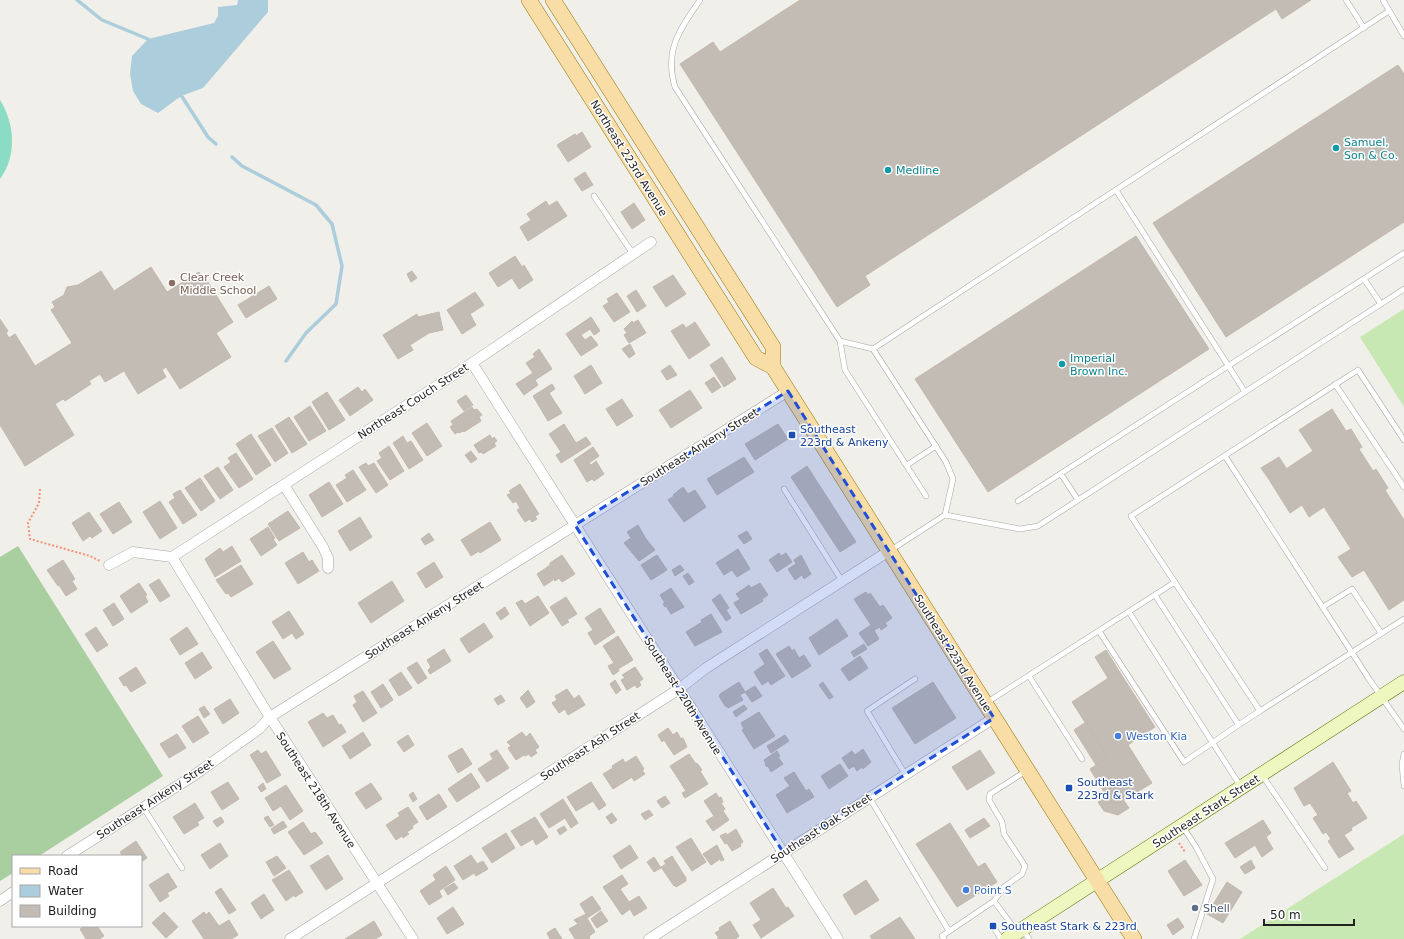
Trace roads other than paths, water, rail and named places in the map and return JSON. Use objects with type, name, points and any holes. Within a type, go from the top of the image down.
[{"type":"main road","name":"Northeast 223rd Avenue","points":[[528,0],[728,316]]},
{"type":"main road","name":"Northeast 223rd Avenue","points":[[553,0],[773,347],[773,367]]},
{"type":"main road","name":"Southeast 223rd Avenue","points":[[728,316],[756,358],[773,367],[1134,939]]},
{"type":"main road","name":"Southeast Stark Street","points":[[1019,935],[1097,881],[1404,682]]},
{"type":"street","name":"Northeast Couch Street","points":[[172,557],[472,363],[651,242]]},
{"type":"street","name":"Southeast 220th Avenue","points":[[472,363],[838,939]]},
{"type":"street","name":"Southeast Ankeny Street","points":[[69,855],[193,776],[259,730],[270,717],[788,391]]},
{"type":"street","points":[[284,485],[323,547],[328,558],[328,568]]},
{"type":"street","name":"Southeast Ash Street","points":[[290,939],[679,689],[706,668],[889,551]]},
{"type":"street","points":[[109,565],[133,552],[172,557]]},
{"type":"street","name":"Southeast 218th Avenue","points":[[172,557],[270,717],[413,939]]},
{"type":"street","name":"Southeast Oak Street","points":[[649,939],[782,852],[994,718]]},
{"type":"street","points":[[0,901],[12,893]]},
{"type":"lane","points":[[700,0],[681,28],[675,44],[671,61],[671,74],[675,87],[840,341],[845,370],[926,496]]},
{"type":"lane","points":[[1346,0],[1364,28]]},
{"type":"lane","points":[[1383,0],[1404,36]]},
{"type":"lane","points":[[873,349],[1389,12]]},
{"type":"lane","points":[[1116,190],[1246,392]]},
{"type":"lane","points":[[594,196],[633,254]]},
{"type":"lane","points":[[1018,502],[1404,253]]},
{"type":"lane","points":[[1364,279],[1381,304]]},
{"type":"lane","points":[[945,514],[1020,529],[1038,526],[1404,290]]},
{"type":"lane","points":[[840,341],[873,349],[946,462],[953,478],[945,514],[889,551]]},
{"type":"lane","points":[[1260,711],[1132,516],[1358,370],[1404,440]]},
{"type":"lane","points":[[1335,384],[1404,487]]},
{"type":"lane","points":[[907,465],[936,446]]},
{"type":"lane","points":[[1225,456],[1352,652],[1404,729]]},
{"type":"lane","points":[[1061,474],[1078,500]]},
{"type":"lane","points":[[784,489],[842,581]]},
{"type":"lane","points":[[985,704],[1175,582]]},
{"type":"lane","points":[[1323,607],[1352,589],[1381,633]]},
{"type":"lane","points":[[1155,595],[1238,724]]},
{"type":"lane","points":[[1129,612],[1241,788]]},
{"type":"lane","points":[[1099,631],[1184,762],[1238,724],[1404,619]]},
{"type":"lane","points":[[1029,676],[1082,759]]},
{"type":"lane","points":[[906,774],[867,711],[915,679]]},
{"type":"lane","points":[[1404,754],[1402,764],[1404,786]]},
{"type":"lane","points":[[944,939],[942,936],[994,901],[1004,886],[1022,874],[1025,866],[1004,834],[1002,822],[989,800],[990,794],[1028,770]]},
{"type":"lane","points":[[1261,775],[1325,868]]},
{"type":"lane","points":[[868,797],[949,931]]},
{"type":"lane","points":[[143,807],[182,868]]},
{"type":"lane","points":[[1182,826],[1196,847],[1213,879],[1194,939]]},
{"type":"lane","points":[[994,901],[1019,935]]},
{"type":"lane","points":[[993,926],[1002,939]]},
{"type":"water","points":[[238,0],[268,0],[268,12],[203,88],[181,96],[158,113],[141,104],[133,91],[130,74],[132,56],[148,39],[214,23],[218,16],[218,7],[237,5]]},
{"type":"waterway","points":[[77,0],[102,20],[148,39],[149,41]]},
{"type":"waterway","points":[[179,92],[208,137],[216,144]]},
{"type":"waterway","points":[[232,157],[242,166],[316,205],[332,224],[342,266],[336,304],[306,333],[286,361]]},
{"type":"place","name":"Samuel, Son & Co.","points":[[1336,148]]},
{"type":"place","name":"Medline","points":[[888,170]]},
{"type":"place","name":"Clear Creek Middle School","points":[[172,283]]},
{"type":"place","name":"Imperial Brown Inc.","points":[[1062,364]]},
{"type":"place","name":"Southeast 223rd & Ankeny","points":[[792,435]]},
{"type":"place","name":"Weston Kia","points":[[1118,736]]},
{"type":"place","name":"Southeast 223rd & Stark","points":[[1069,788]]},
{"type":"place","name":"Point S","points":[[966,890]]},
{"type":"place","name":"Shell","points":[[1195,908]]},
{"type":"place","name":"Southeast Stark & 223rd","points":[[993,926]]}]
